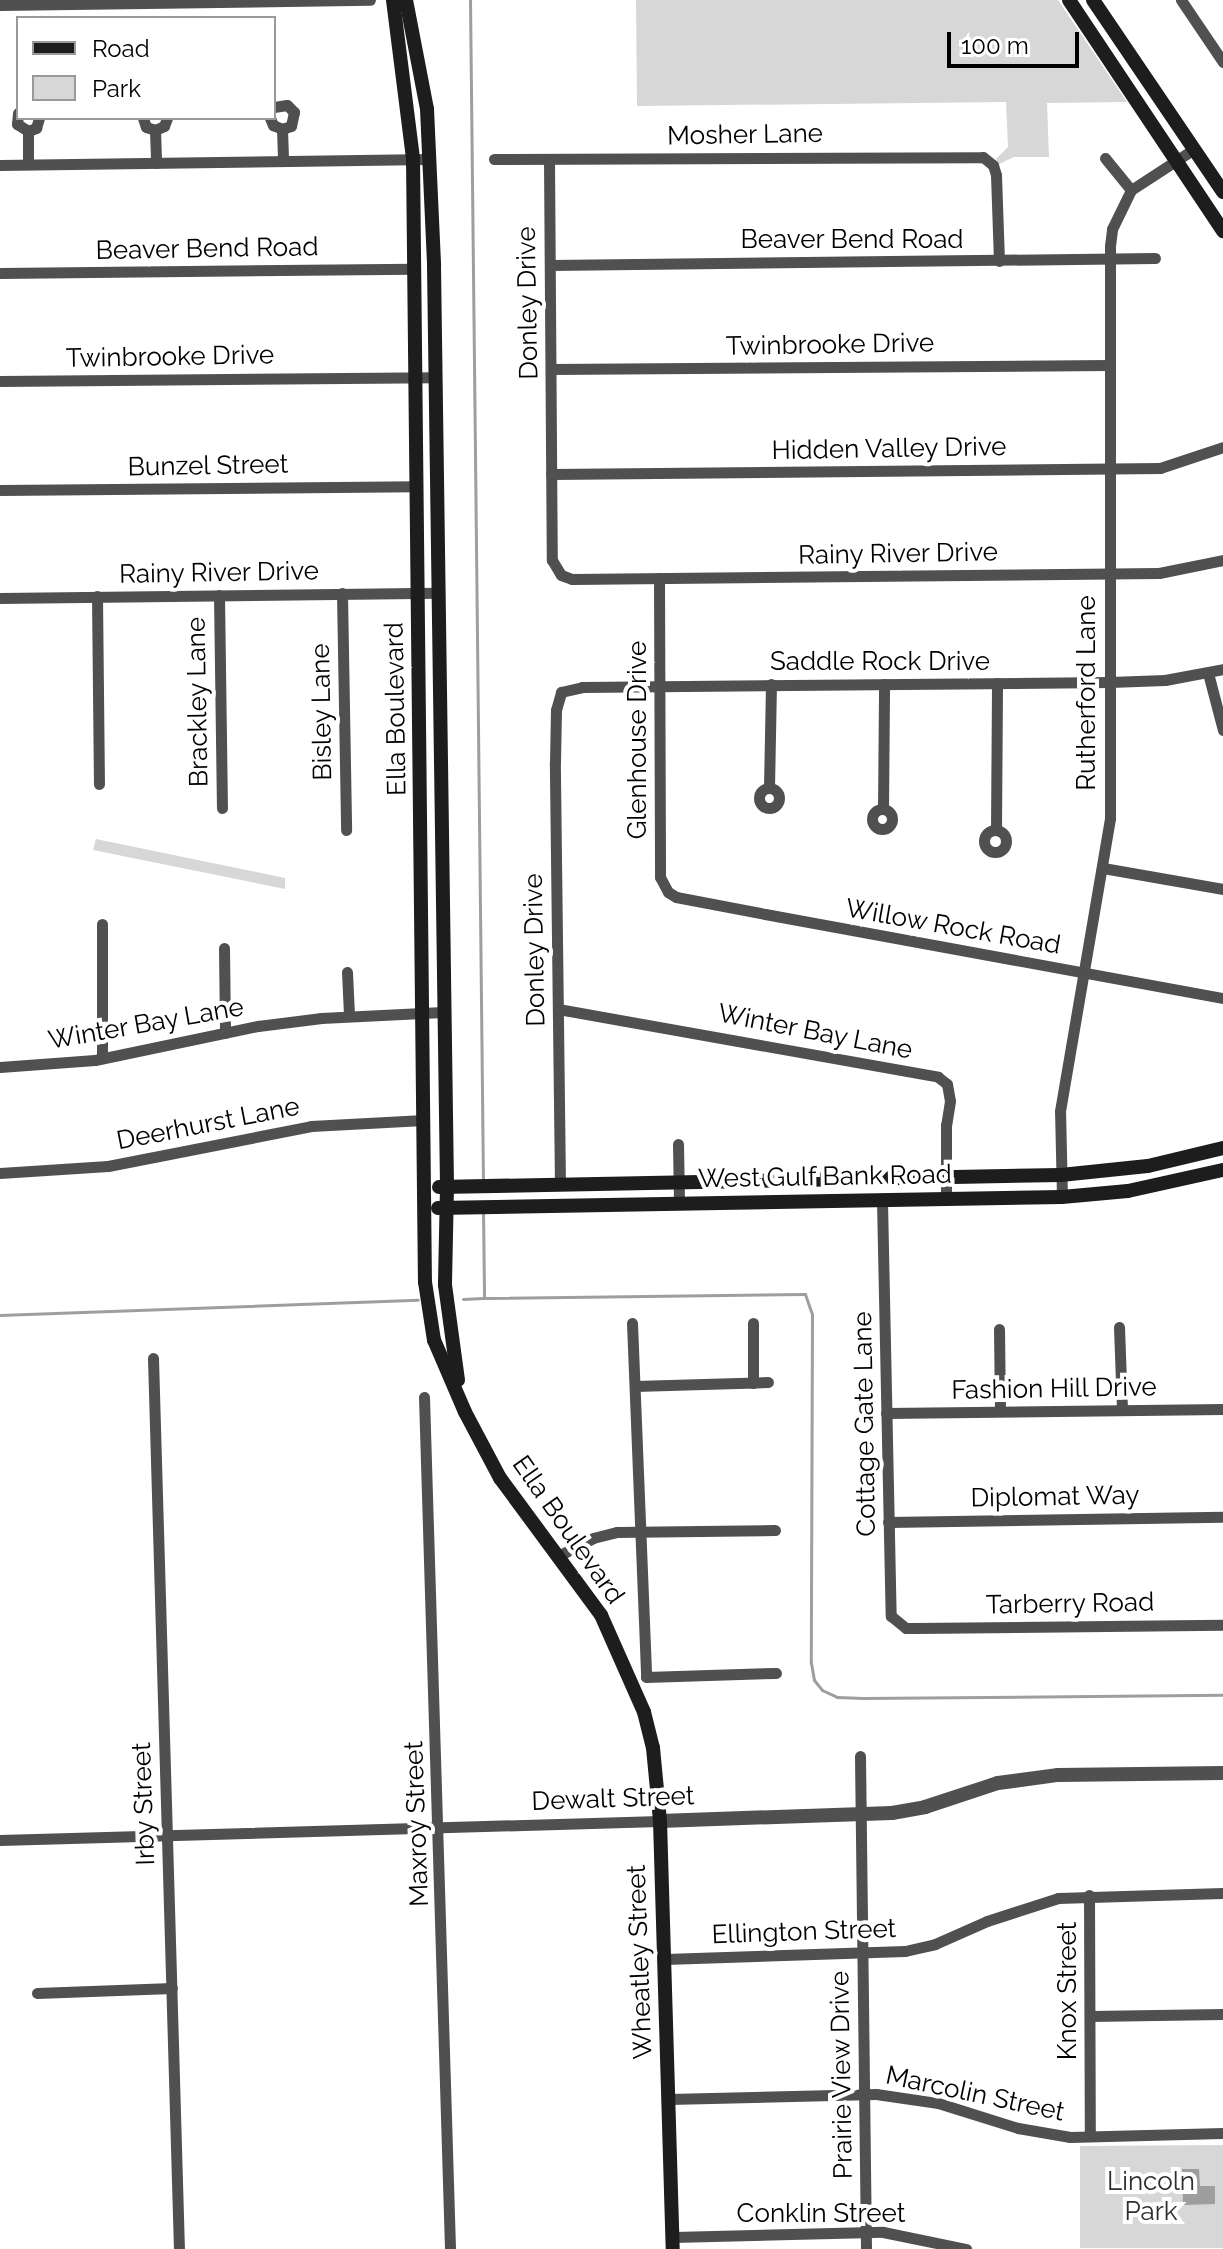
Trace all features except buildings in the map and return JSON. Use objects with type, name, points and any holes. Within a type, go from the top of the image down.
[{"type":"main road","name":"Ella Boulevard","points":[[393,0],[413,159],[425,1282],[434,1340],[465,1412],[500,1478],[601,1615],[629,1678]]},
{"type":"main road","name":"Ella Boulevard","points":[[406,0],[427,109],[430,159],[447,1187],[445,1285],[451,1345],[465,1412]]},
{"type":"main road","points":[[1069,0],[1223,231]]},
{"type":"main road","points":[[1093,0],[1223,192]]},
{"type":"main road","name":"West Gulf Bank Road","points":[[426,1187],[1061,1175],[1180,1159],[1223,1148]]},
{"type":"main road","points":[[1180,1159],[1186,1180]]},
{"type":"main road","name":"West Gulf Bank Road","points":[[425,1208],[1062,1197],[1128,1191],[1223,1170]]},
{"type":"main road","name":"Wheatley Street","points":[[629,1678],[644,1712],[653,1748],[660,1821],[673,2243]]},
{"type":"street","points":[[0,5],[370,0]]},
{"type":"street","points":[[1181,0],[1223,62]]},
{"type":"street","points":[[276,107],[287,105],[294,112],[294,122],[282,129]]},
{"type":"street","points":[[17,120],[17,124],[28,131]]},
{"type":"street","points":[[28,131],[36,128],[38,120]]},
{"type":"street","points":[[144,120],[146,127],[155,130],[164,126],[166,120]]},
{"type":"street","points":[[271,120],[273,125],[282,129]]},
{"type":"street","points":[[282,129],[283,160]]},
{"type":"street","points":[[155,130],[156,163]]},
{"type":"street","points":[[28,131],[28,164]]},
{"type":"street","points":[[1105,158],[1131,190],[1194,149]]},
{"type":"street","name":"Mosher Lane","points":[[494,159],[974,155],[993,165],[999,261]]},
{"type":"street","points":[[0,165],[430,159]]},
{"type":"street","name":"Donley Drive","points":[[549,159],[552,560],[561,575],[572,579]]},
{"type":"street","name":"Rutherford Lane","points":[[1062,1197],[1060,1111],[1110,818],[1110,260],[1112,229],[1131,190]]},
{"type":"street","name":"Beaver Bend Road","points":[[550,265],[1155,258]]},
{"type":"street","name":"Beaver Bend Road","points":[[0,273],[414,269]]},
{"type":"street","name":"Twinbrooke Drive","points":[[551,369],[1110,365]]},
{"type":"street","name":"Twinbrooke Drive","points":[[0,381],[436,377]]},
{"type":"street","name":"Hidden Valley Drive","points":[[551,474],[1160,468],[1223,447]]},
{"type":"street","name":"Bunzel Street","points":[[0,490],[417,486]]},
{"type":"street","name":"Rainy River Drive","points":[[572,579],[1159,573],[1223,560]]},
{"type":"street","name":"Glenhouse Drive","points":[[659,578],[660,877],[663,885],[675,896]]},
{"type":"street","name":"Bisley Lane","points":[[342,593],[346,830]]},
{"type":"street","name":"Rainy River Drive","points":[[0,598],[438,593]]},
{"type":"street","name":"Brackley Lane","points":[[219,595],[222,808]]},
{"type":"street","points":[[97,596],[99,784]]},
{"type":"street","name":"Saddle Rock Drive","points":[[556,714],[557,699],[569,688],[1110,682],[1165,680],[1223,669]]},
{"type":"street","points":[[1208,673],[1223,730]]},
{"type":"street","points":[[996,830],[997,683]]},
{"type":"street","points":[[769,788],[771,684]]},
{"type":"street","points":[[883,809],[884,684]]},
{"type":"street","name":"Donley Drive","points":[[556,714],[560,1185]]},
{"type":"street","points":[[1103,868],[1223,889]]},
{"type":"street","name":"Willow Rock Road","points":[[675,896],[1223,998]]},
{"type":"street","points":[[102,924],[102,1058]]},
{"type":"street","points":[[224,948],[225,1033]]},
{"type":"street","points":[[347,972],[349,1015]]},
{"type":"street","name":"Winter Bay Lane","points":[[558,1009],[938,1077],[947,1084],[950,1101],[946,1125],[946,1199]]},
{"type":"street","name":"Winter Bay Lane","points":[[0,1067],[102,1058],[225,1033],[349,1015],[443,1012]]},
{"type":"street","name":"Deerhurst Lane","points":[[0,1173],[117,1164],[311,1126],[424,1120]]},
{"type":"street","points":[[678,1144],[679,1203]]},
{"type":"street","name":"Cottage Gate Lane","points":[[882,1201],[891,1616],[906,1628],[918,1628]]},
{"type":"street","points":[[632,1323],[646,1677],[776,1673]]},
{"type":"street","points":[[753,1323],[753,1383]]},
{"type":"street","points":[[1119,1327],[1122,1410]]},
{"type":"street","points":[[999,1329],[1000,1411]]},
{"type":"street","name":"Irby Street","points":[[153,1358],[179,2249]]},
{"type":"street","points":[[635,1386],[768,1382]]},
{"type":"street","name":"Maxroy Street","points":[[424,1397],[450,2249]]},
{"type":"street","name":"Fashion Hill Drive","points":[[886,1413],[1223,1409]]},
{"type":"street","name":"Diplomat Way","points":[[888,1522],[1223,1517]]},
{"type":"street","points":[[558,1556],[593,1538],[641,1531],[775,1530]]},
{"type":"street","name":"Tarberry Road","points":[[918,1628],[1223,1625]]},
{"type":"street","name":"Prairie View Drive","points":[[860,1756],[866,2249]]},
{"type":"street","name":"Dewalt Street","points":[[0,1840],[861,1815],[925,1807],[998,1783],[1035,1777],[1223,1773]]},
{"type":"street","name":"Ellington Street","points":[[665,1959],[862,1955],[935,1944],[1014,1911],[1058,1898],[1223,1893]]},
{"type":"street","name":"Knox Street","points":[[1089,1895],[1090,2136]]},
{"type":"street","points":[[37,1993],[172,1988]]},
{"type":"street","points":[[1090,2016],[1223,2014]]},
{"type":"street","name":"Marcolin Street","points":[[669,2099],[864,2094],[938,2103],[1048,2134],[1223,2133]]},
{"type":"street","name":"Conklin Street","points":[[673,2243],[866,2232],[901,2233],[966,2249]]},
{"type":"green space","points":[[636,0],[1058,0],[1127,102],[1047,103],[1049,157],[1014,157],[999,164],[996,159],[1008,147],[1006,102],[637,106]]},
{"type":"green space","points":[[96,839],[285,878],[285,889],[93,850]]},
{"type":"green space","name":"Lincoln Park","points":[[1223,2145],[1223,2248],[1080,2248],[1080,2146]]},
{"type":"shaded area","points":[[1182,2169],[1199,2169],[1200,2186],[1215,2186],[1215,2204],[1183,2205]]},
{"type":"waterway","points":[[470,0],[483,1183]]},
{"type":"waterway","points":[[483,1210],[484,1298],[805,1294],[812,1314],[811,1663],[814,1680],[822,1690],[837,1697],[863,1698],[1223,1695]]},
{"type":"waterway","points":[[463,1299],[483,1298]]},
{"type":"waterway","points":[[0,1315],[418,1300]]}]
